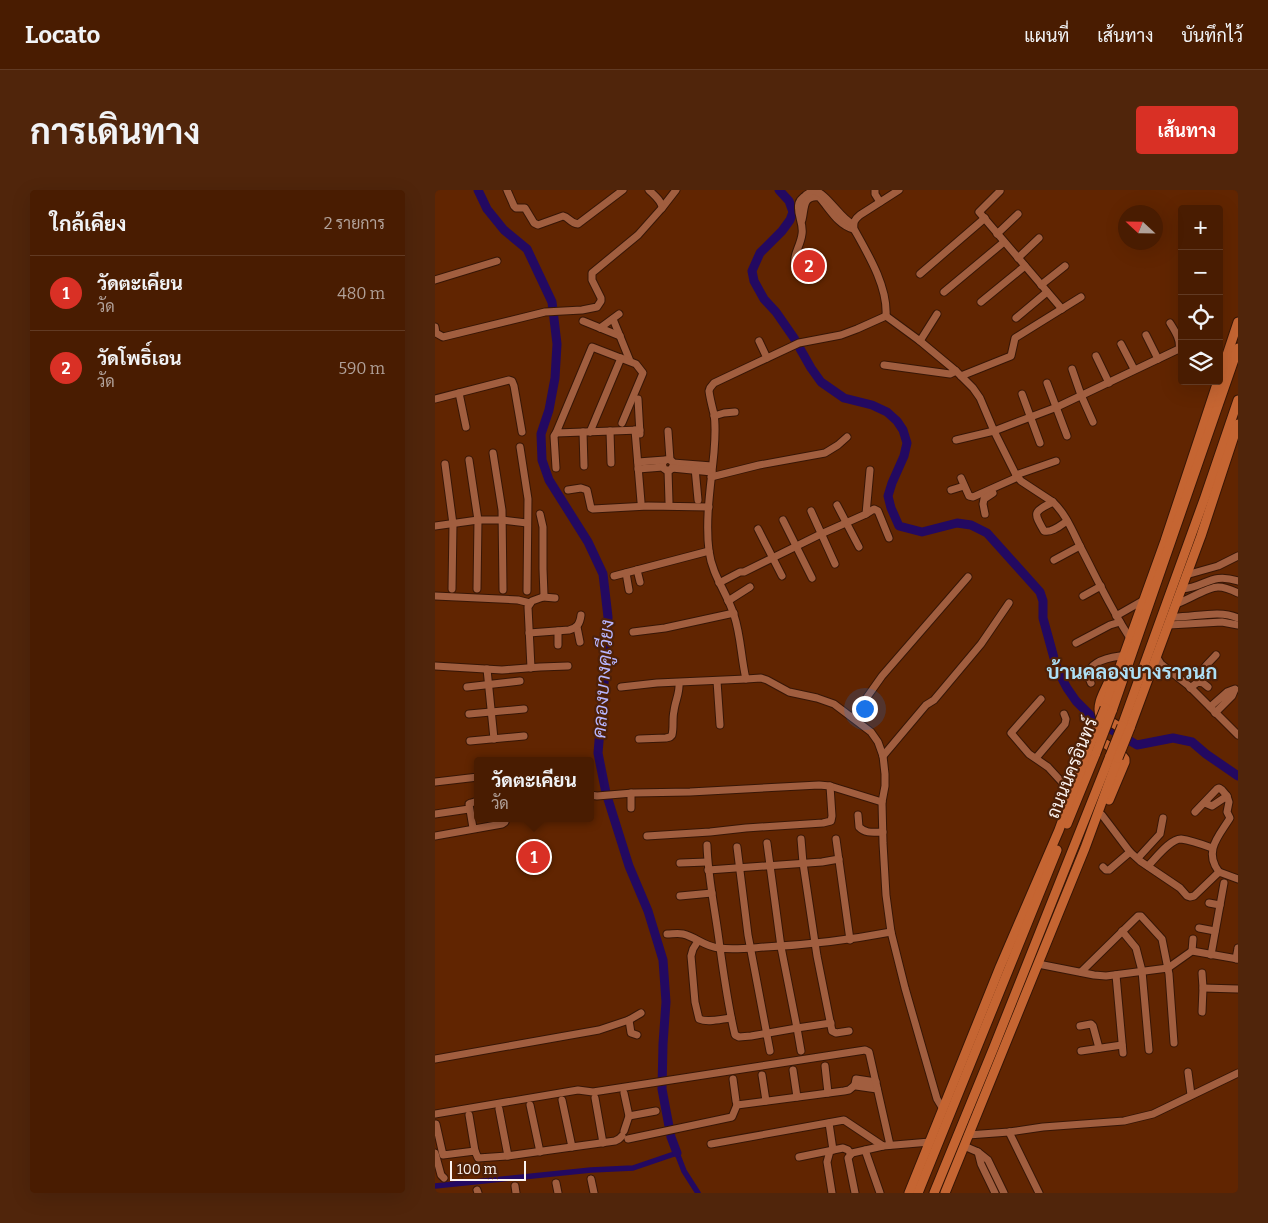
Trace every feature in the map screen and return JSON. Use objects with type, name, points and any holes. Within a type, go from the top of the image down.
[{"type":"main road","name":"ถนนนครอินทร์","points":[[1223,368],[1238,322]]},
{"type":"main road","points":[[1214,395],[1238,344]]},
{"type":"main road","name":"ถนนนครอินทร์","points":[[918,1193],[1109,709],[1238,348]]},
{"type":"main road","name":"ถนนนครอินทร์","points":[[1109,709],[1130,639],[1217,385]]},
{"type":"main road","name":"ถนนนครอินทร์","points":[[1126,727],[1238,400]]},
{"type":"main road","name":"ถนนนครอินทร์","points":[[934,1193],[1155,660],[1201,536],[1238,424]]},
{"type":"main road","points":[[1130,639],[1120,656],[1101,699],[1099,711],[1100,715],[1128,733],[1133,731],[1137,723],[1153,674],[1155,660]]},
{"type":"main road","points":[[1059,830],[1071,784],[1090,738],[1096,737],[1121,754],[1125,762],[1085,848]]},
{"type":"main road","name":"ถนนนครอินทร์","points":[[909,1193],[1000,967],[1092,751]]},
{"type":"main road","name":"ถนนนครอินทร์","points":[[945,1193],[1085,848],[1114,757]]},
{"type":"main road","points":[[939,1193],[957,1166]]},
{"type":"street","points":[[507,190],[514,206],[516,208],[525,208],[538,225],[563,216],[571,222],[578,224],[623,190]]},
{"type":"street","points":[[649,190],[662,205],[662,208]]},
{"type":"street","points":[[435,327],[436,333],[443,337],[545,312],[583,310],[597,307],[601,298],[592,280],[593,273],[638,235],[676,190]]},
{"type":"street","points":[[800,273],[794,262],[803,230],[798,217],[798,206],[800,200],[816,190],[824,195],[854,227],[869,256],[882,288],[886,316]]},
{"type":"street","points":[[875,190],[875,194],[880,202]]},
{"type":"street","points":[[854,227],[855,219],[860,214],[899,190]]},
{"type":"street","points":[[1000,191],[979,212],[1062,309]]},
{"type":"street","points":[[801,223],[804,205],[807,200],[819,197],[841,224],[847,227],[854,227]]},
{"type":"street","points":[[997,234],[1018,214]]},
{"type":"street","points":[[920,274],[985,218]]},
{"type":"street","points":[[1018,258],[1039,238]]},
{"type":"street","points":[[944,292],[1004,242]]},
{"type":"street","points":[[435,280],[497,261]]},
{"type":"street","points":[[981,302],[1025,266]]},
{"type":"street","points":[[1041,285],[1065,266]]},
{"type":"street","points":[[1016,318],[1047,292]]},
{"type":"street","points":[[884,365],[950,374],[959,373],[1011,356],[1015,338],[1081,297]]},
{"type":"street","points":[[920,341],[937,314]]},
{"type":"street","points":[[600,328],[616,316],[620,336],[630,362]]},
{"type":"street","points":[[886,316],[959,373],[973,388],[980,398],[994,431],[1018,478],[1057,506],[1130,639]]},
{"type":"street","points":[[746,679],[734,613],[713,568],[709,551],[709,507],[714,451],[714,416],[710,388],[714,383],[789,348],[841,335],[886,316]]},
{"type":"street","points":[[583,321],[620,336]]},
{"type":"street","points":[[956,440],[994,431],[1057,407],[1179,349],[1179,341],[1170,323]]},
{"type":"street","points":[[1146,335],[1158,359]]},
{"type":"street","points":[[759,341],[767,358]]},
{"type":"street","points":[[1121,344],[1135,369]]},
{"type":"street","points":[[556,468],[554,436],[592,347],[636,364],[643,373],[622,423]]},
{"type":"street","points":[[1096,356],[1109,383]]},
{"type":"street","points":[[584,466],[586,432],[621,358]]},
{"type":"street","points":[[1072,369],[1093,422]]},
{"type":"street","points":[[435,399],[509,380],[514,386],[522,432]]},
{"type":"street","points":[[1047,383],[1067,436]]},
{"type":"street","points":[[459,393],[466,426]]},
{"type":"street","points":[[1022,394],[1041,443]]},
{"type":"street","points":[[638,399],[641,502]]},
{"type":"street","points":[[714,416],[735,412]]},
{"type":"street","points":[[556,433],[638,430]]},
{"type":"street","points":[[610,431],[611,463]]},
{"type":"street","points":[[668,431],[669,502]]},
{"type":"street","points":[[639,464],[668,465],[711,472],[825,453],[847,437]]},
{"type":"street","points":[[521,447],[528,499],[527,591]]},
{"type":"street","points":[[493,453],[503,510],[503,590]]},
{"type":"street","points":[[469,460],[478,520],[477,590]]},
{"type":"street","points":[[961,478],[969,496],[973,498],[1056,461]]},
{"type":"street","points":[[445,464],[453,524],[452,589]]},
{"type":"street","points":[[695,468],[698,500]]},
{"type":"street","points":[[866,514],[871,470]]},
{"type":"street","points":[[985,514],[983,504],[985,497],[1018,478]]},
{"type":"street","points":[[951,490],[964,486]]},
{"type":"street","points":[[568,490],[584,488],[587,490],[591,508],[593,509],[648,506],[709,507]]},
{"type":"street","points":[[1053,502],[1038,509],[1036,512],[1036,516],[1045,531],[1051,531],[1067,522]]},
{"type":"street","points":[[837,505],[859,547]]},
{"type":"street","points":[[720,585],[740,572],[744,572],[874,509],[878,511],[889,538]]},
{"type":"street","points":[[811,511],[835,564]]},
{"type":"street","points":[[540,514],[543,527],[543,597]]},
{"type":"street","points":[[435,526],[478,520],[527,522]]},
{"type":"street","points":[[783,520],[812,578]]},
{"type":"street","points":[[758,529],[782,576]]},
{"type":"street","points":[[1054,560],[1080,546]]},
{"type":"street","points":[[614,576],[709,551]]},
{"type":"street","points":[[1187,575],[1218,566],[1238,556]]},
{"type":"street","points":[[637,570],[640,582]]},
{"type":"street","points":[[626,573],[629,590]]},
{"type":"street","points":[[853,717],[882,676],[968,577]]},
{"type":"street","points":[[1182,589],[1202,584],[1212,579],[1226,578],[1238,581]]},
{"type":"street","points":[[1202,584],[1204,592]]},
{"type":"street","points":[[1083,596],[1101,586]]},
{"type":"street","points":[[728,601],[750,587]]},
{"type":"street","points":[[1176,604],[1210,588],[1218,587],[1238,592]]},
{"type":"street","points":[[435,596],[518,600],[530,603]]},
{"type":"street","points":[[531,668],[528,607],[530,603],[543,597],[555,598]]},
{"type":"street","points":[[1076,643],[1110,625],[1144,600]]},
{"type":"street","points":[[883,756],[925,705],[934,700],[981,644],[1009,603]]},
{"type":"street","points":[[633,632],[665,628],[734,613]]},
{"type":"street","points":[[529,633],[569,630],[577,627],[581,615]]},
{"type":"street","points":[[1215,619],[1232,615],[1238,618]]},
{"type":"street","points":[[1170,621],[1181,617],[1215,619],[1238,625]]},
{"type":"street","points":[[577,627],[580,642]]},
{"type":"street","points":[[558,631],[558,645]]},
{"type":"street","points":[[1091,683],[1089,673],[1091,667],[1110,658],[1120,656]]},
{"type":"street","points":[[1199,682],[1199,674],[1216,656]]},
{"type":"street","points":[[1155,660],[1190,688],[1236,731]]},
{"type":"street","points":[[435,666],[503,670],[568,666]]},
{"type":"street","points":[[487,669],[494,739]]},
{"type":"street","points":[[621,687],[761,678],[789,692],[834,704],[871,732],[878,742],[883,756],[885,786],[882,802],[883,832],[886,895],[891,932],[937,1099],[943,1109]]},
{"type":"street","points":[[467,687],[520,681]]},
{"type":"street","points":[[717,681],[720,725]]},
{"type":"street","points":[[1190,688],[1199,682]]},
{"type":"street","points":[[1199,682],[1208,687]]},
{"type":"street","points":[[639,738],[666,738],[672,735],[674,708],[679,683]]},
{"type":"street","points":[[1213,710],[1233,696],[1237,688]]},
{"type":"street","points":[[1041,699],[1011,732],[1029,754],[1048,767],[1070,791]]},
{"type":"street","points":[[469,714],[524,709]]},
{"type":"street","points":[[1036,758],[1065,724],[1066,719],[1063,714]]},
{"type":"street","points":[[470,741],[524,736]]},
{"type":"street","points":[[435,782],[474,777]]},
{"type":"street","points":[[594,795],[819,785],[830,786],[882,802]]},
{"type":"street","points":[[647,836],[831,821],[830,786]]},
{"type":"street","points":[[1195,812],[1217,789],[1222,790],[1227,796],[1229,802],[1227,812],[1230,818],[1212,848],[1212,857],[1219,872],[1238,878]]},
{"type":"street","points":[[631,793],[631,808]]},
{"type":"street","points":[[1205,803],[1214,806],[1227,796]]},
{"type":"street","points":[[473,828],[469,804],[474,802]]},
{"type":"street","points":[[435,814],[469,809]]},
{"type":"street","points":[[858,815],[859,827],[862,831],[883,832]]},
{"type":"street","points":[[1102,815],[1130,852],[1180,888],[1187,896],[1194,896],[1219,872]]},
{"type":"street","points":[[1138,858],[1160,834],[1163,818]]},
{"type":"street","points":[[435,836],[505,822]]},
{"type":"street","points":[[801,839],[815,944],[832,1030],[834,1032],[849,1031]]},
{"type":"street","points":[[836,839],[850,940]]},
{"type":"street","points":[[1148,866],[1170,844],[1180,839],[1212,848]]},
{"type":"street","points":[[767,843],[781,947],[801,1051]]},
{"type":"street","points":[[707,846],[707,862],[722,968],[735,1035],[739,1037],[831,1023]]},
{"type":"street","points":[[737,847],[751,948],[770,1051]]},
{"type":"street","points":[[1103,867],[1109,870],[1130,852]]},
{"type":"street","points":[[708,870],[822,862],[839,859]]},
{"type":"street","points":[[680,863],[707,862]]},
{"type":"street","points":[[1211,955],[1224,883]]},
{"type":"street","points":[[680,896],[712,893]]},
{"type":"street","points":[[1209,903],[1219,905]]},
{"type":"street","points":[[1081,972],[1138,916],[1141,916],[1162,939],[1167,968],[1174,1043]]},
{"type":"street","points":[[1199,928],[1215,931]]},
{"type":"street","points":[[667,934],[681,934],[713,948],[751,948],[850,940],[891,932]]},
{"type":"street","points":[[1122,932],[1136,948],[1142,971],[1149,1050]]},
{"type":"street","points":[[1192,952],[1193,939]]},
{"type":"street","points":[[698,941],[693,948],[691,956],[695,1002],[699,1019],[705,1021],[731,1018]]},
{"type":"street","points":[[1038,964],[1094,975],[1116,975],[1167,968],[1192,952],[1237,959],[1238,948]]},
{"type":"street","points":[[1201,1012],[1202,973]]},
{"type":"street","points":[[1116,975],[1123,1053]]},
{"type":"street","points":[[1203,988],[1238,989]]},
{"type":"street","points":[[435,1059],[599,1030],[629,1020],[641,1013]]},
{"type":"street","points":[[629,1020],[631,1033],[637,1035]]},
{"type":"street","points":[[1080,1026],[1091,1024],[1093,1026],[1099,1048]]},
{"type":"street","points":[[1081,1051],[1122,1045]]},
{"type":"street","points":[[435,1114],[579,1090],[593,1092],[865,1050],[869,1052],[877,1086],[886,1145]]},
{"type":"street","points":[[825,1066],[828,1093]]},
{"type":"street","points":[[793,1070],[797,1097]]},
{"type":"street","points":[[1188,1072],[1191,1095]]},
{"type":"street","points":[[968,1135],[1124,1121],[1150,1115],[1238,1073]]},
{"type":"street","points":[[762,1074],[766,1101]]},
{"type":"street","points":[[469,1115],[475,1151],[478,1158],[540,1152],[615,1141],[625,1135],[642,1136],[732,1117],[737,1105],[733,1079]]},
{"type":"street","points":[[737,1105],[849,1090],[855,1085],[856,1079],[877,1086]]},
{"type":"street","points":[[624,1093],[629,1116],[625,1135]]},
{"type":"street","points":[[595,1098],[603,1143]]},
{"type":"street","points":[[562,1100],[572,1147]]},
{"type":"street","points":[[530,1105],[540,1152]]},
{"type":"street","points":[[499,1109],[508,1156]]},
{"type":"street","points":[[629,1116],[656,1111]]},
{"type":"street","points":[[711,1144],[844,1120],[886,1145]]},
{"type":"street","points":[[829,1123],[831,1151],[827,1162],[832,1193]]},
{"type":"street","points":[[436,1124],[443,1155],[475,1151]]},
{"type":"street","points":[[1009,1132],[1039,1193]]},
{"type":"street","points":[[855,1193],[848,1158],[851,1154],[886,1145],[930,1142]]},
{"type":"street","points":[[964,1146],[978,1152],[988,1160],[1004,1193]]},
{"type":"street","points":[[799,1157],[845,1148],[851,1154]]},
{"type":"street","points":[[865,1150],[880,1193]]},
{"type":"street","points":[[978,1152],[981,1164],[995,1193]]},
{"type":"street","points":[[435,1153],[441,1175],[444,1178]]},
{"type":"street","points":[[987,1177],[995,1174]]},
{"type":"street","points":[[591,1179],[594,1193]]},
{"type":"street","points":[[556,1183],[558,1193]]},
{"type":"waterway","name":"คลองบางคูเวียง","points":[[478,190],[487,209],[504,230],[527,249],[552,302],[557,344],[555,378],[549,410],[541,434],[542,460],[549,480],[588,542],[603,574],[608,617],[598,753],[606,793],[629,866],[648,911],[663,960],[666,1002],[662,1089],[671,1137],[677,1153]]},
{"type":"waterway","points":[[779,190],[789,201],[793,212],[782,231],[760,253],[752,271],[754,281],[764,299],[776,312],[794,338],[821,382],[844,398],[872,405],[887,412],[903,430],[907,443],[904,456],[888,496],[899,526],[922,532],[957,523],[971,525],[987,533],[1040,592],[1043,601],[1043,618],[1058,671],[1076,701],[1095,720],[1137,745],[1173,738],[1192,742],[1238,776]]},
{"type":"waterway","points":[[435,1186],[591,1170],[633,1168],[677,1153],[684,1171],[698,1193]]},
{"type":"place","name":"วัดโพธิ์เอน","points":[[809,266]]},
{"type":"place","name":"วัดตะเคียน","points":[[534,857]]},
{"type":"district","name":"บ้านคลองบางราวนก","points":[[1132,672]]}]
